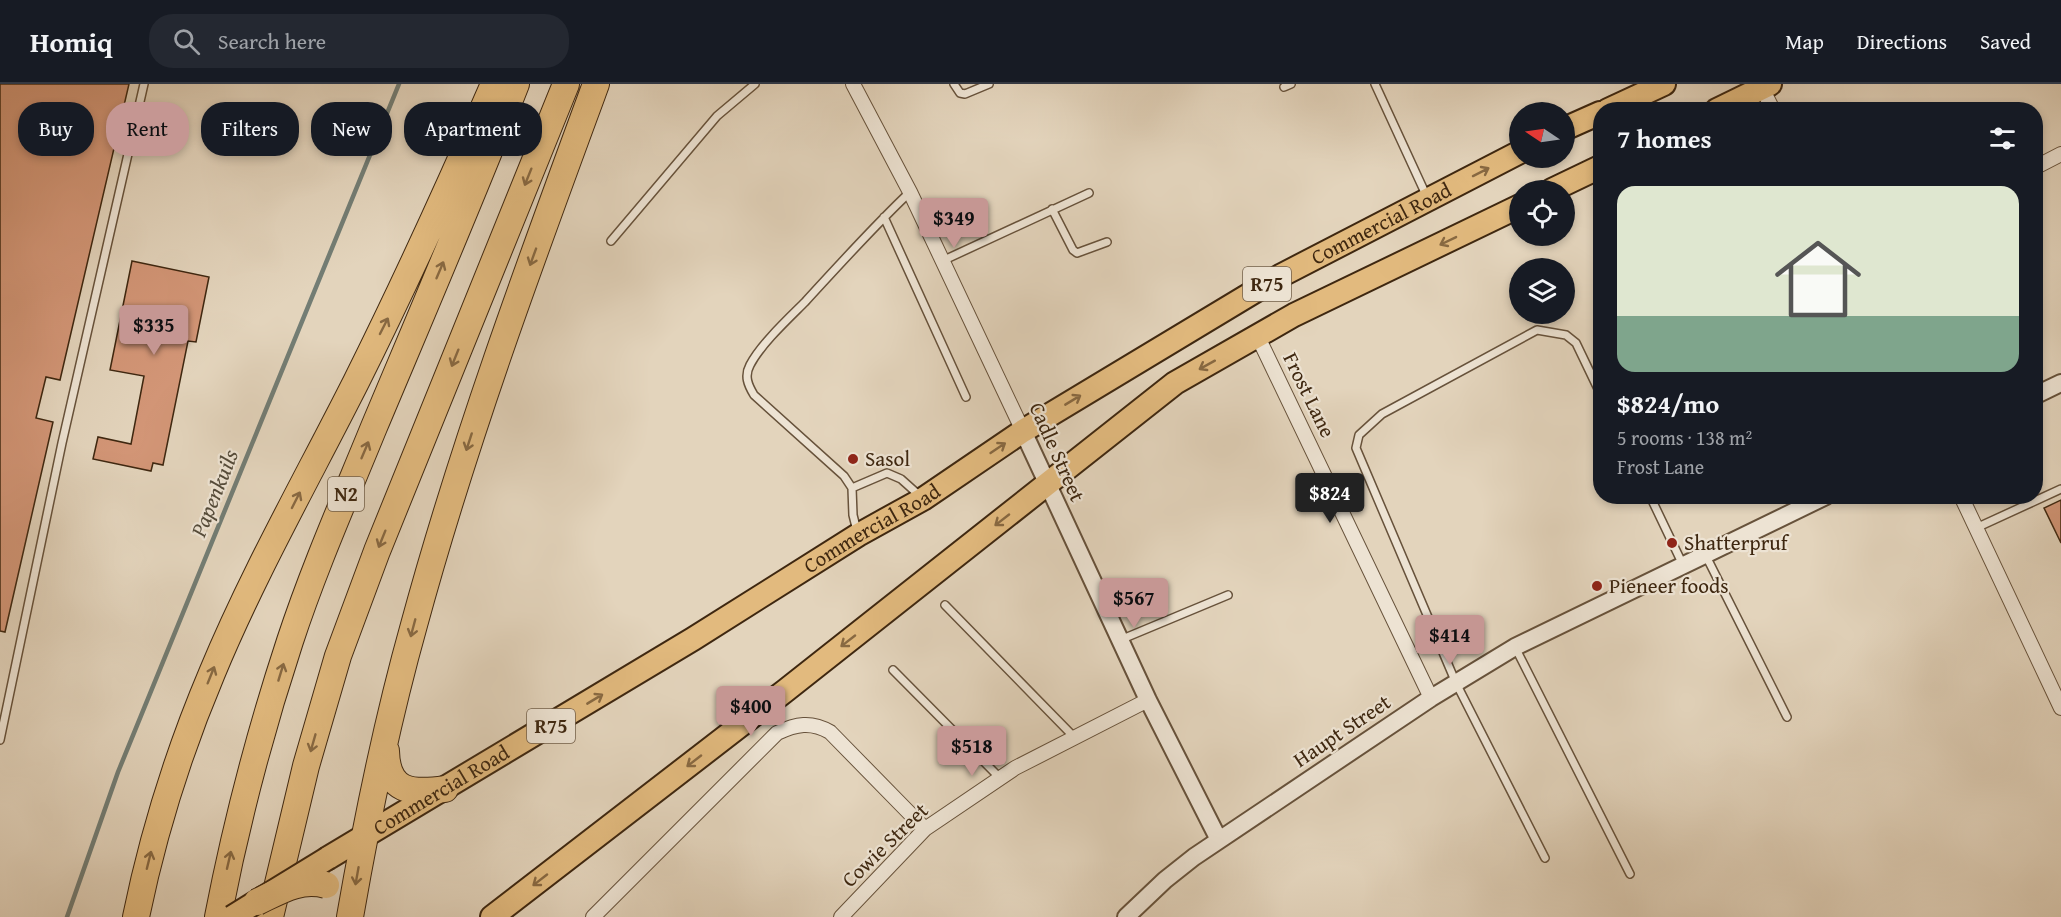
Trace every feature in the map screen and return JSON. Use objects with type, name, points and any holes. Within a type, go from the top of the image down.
[{"type":"highway","points":[[136,917],[163,808],[212,673],[257,576],[391,313],[494,84]]},
{"type":"highway","name":"N2","points":[[218,917],[228,864],[256,750],[290,640],[330,532],[470,201],[516,84]]},
{"type":"highway","name":"N2","points":[[263,910],[338,656],[376,551],[566,84]]},
{"type":"highway","points":[[348,917],[364,836],[413,626],[450,501],[506,331],[596,84]]},
{"type":"highway","points":[[386,742],[386,762],[389,774],[402,788],[421,791],[445,789]]},
{"type":"highway","points":[[263,910],[284,889],[301,883],[316,882],[326,885],[341,900],[348,917]]},
{"type":"main road","points":[[1625,102],[1664,84]]},
{"type":"main road","points":[[1732,102],[1764,85]]},
{"type":"main road","points":[[1575,124],[1593,116]]},
{"type":"main road","name":"Commercial Road","points":[[231,917],[263,910],[328,858],[693,639],[858,535],[923,499],[1023,431],[1282,275],[1509,158]]},
{"type":"main road","points":[[1573,180],[1593,170]]},
{"type":"main road","name":"Commercial Road","points":[[492,917],[1175,383],[1294,315],[1509,211]]},
{"type":"street","name":"Cadle Street","points":[[853,84],[910,192],[1148,700],[1219,840]]},
{"type":"street","points":[[1764,85],[1770,102]]},
{"type":"street","points":[[2043,163],[2061,154]]},
{"type":"street","name":"Frost Lane","points":[[1258,337],[1431,698]]},
{"type":"street","points":[[2043,392],[2061,383]]},
{"type":"street","name":"Haupt Street","points":[[1126,917],[1165,880],[1219,840],[1431,698],[1515,646],[1809,504]]},
{"type":"street","points":[[1965,504],[2061,708]]},
{"type":"street","name":"Cowie Street","points":[[841,917],[925,829],[999,777],[1148,700]]},
{"type":"street","points":[[593,917],[777,733],[802,723],[821,727],[830,732],[925,829]]},
{"type":"lane","points":[[0,740],[62,443],[144,84]]},
{"type":"lane","points":[[611,241],[717,116],[755,84]]},
{"type":"lane","points":[[954,84],[960,93],[965,94],[989,84]]},
{"type":"lane","points":[[1375,84],[1428,200]]},
{"type":"lane","points":[[858,535],[853,514],[852,488],[844,476],[754,395],[747,381],[747,373],[755,358],[779,329],[910,192]]},
{"type":"lane","points":[[942,261],[1089,193]]},
{"type":"lane","points":[[1052,209],[1073,250],[1077,253],[1107,242]]},
{"type":"lane","points":[[884,217],[966,397]]},
{"type":"lane","points":[[1545,858],[1456,683],[1356,448],[1359,435],[1382,414],[1537,330],[1566,335],[1576,343],[1593,378]]},
{"type":"lane","points":[[852,488],[880,475],[892,474],[911,486],[923,499]]},
{"type":"lane","points":[[2043,497],[2061,489]]},
{"type":"lane","points":[[1654,504],[1683,565]]},
{"type":"lane","points":[[1976,528],[2028,504]]},
{"type":"lane","points":[[1705,554],[1787,717]]},
{"type":"lane","points":[[1120,640],[1228,595]]},
{"type":"lane","points":[[945,605],[1074,737]]},
{"type":"lane","points":[[1515,646],[1630,874]]},
{"type":"lane","points":[[893,670],[999,777]]},
{"type":"building","points":[[0,84],[129,84],[125,102],[106,102],[106,156],[112,156],[60,380],[46,377],[36,418],[53,422],[5,632],[0,631]]},
{"type":"building","points":[[132,261],[209,277],[196,342],[188,341],[163,465],[153,463],[151,471],[93,459],[98,437],[131,444],[144,376],[110,370]]},
{"type":"building","points":[[2061,500],[2061,543],[2044,508]]},
{"type":"waterway","name":"Papenkuils","points":[[67,917],[118,772],[399,84]]},
{"type":"place","name":"Sasol","points":[[853,459]]},
{"type":"place","name":"Shatterpruf","points":[[1672,543]]},
{"type":"place","name":"Pieneer foods","points":[[1597,586]]}]
